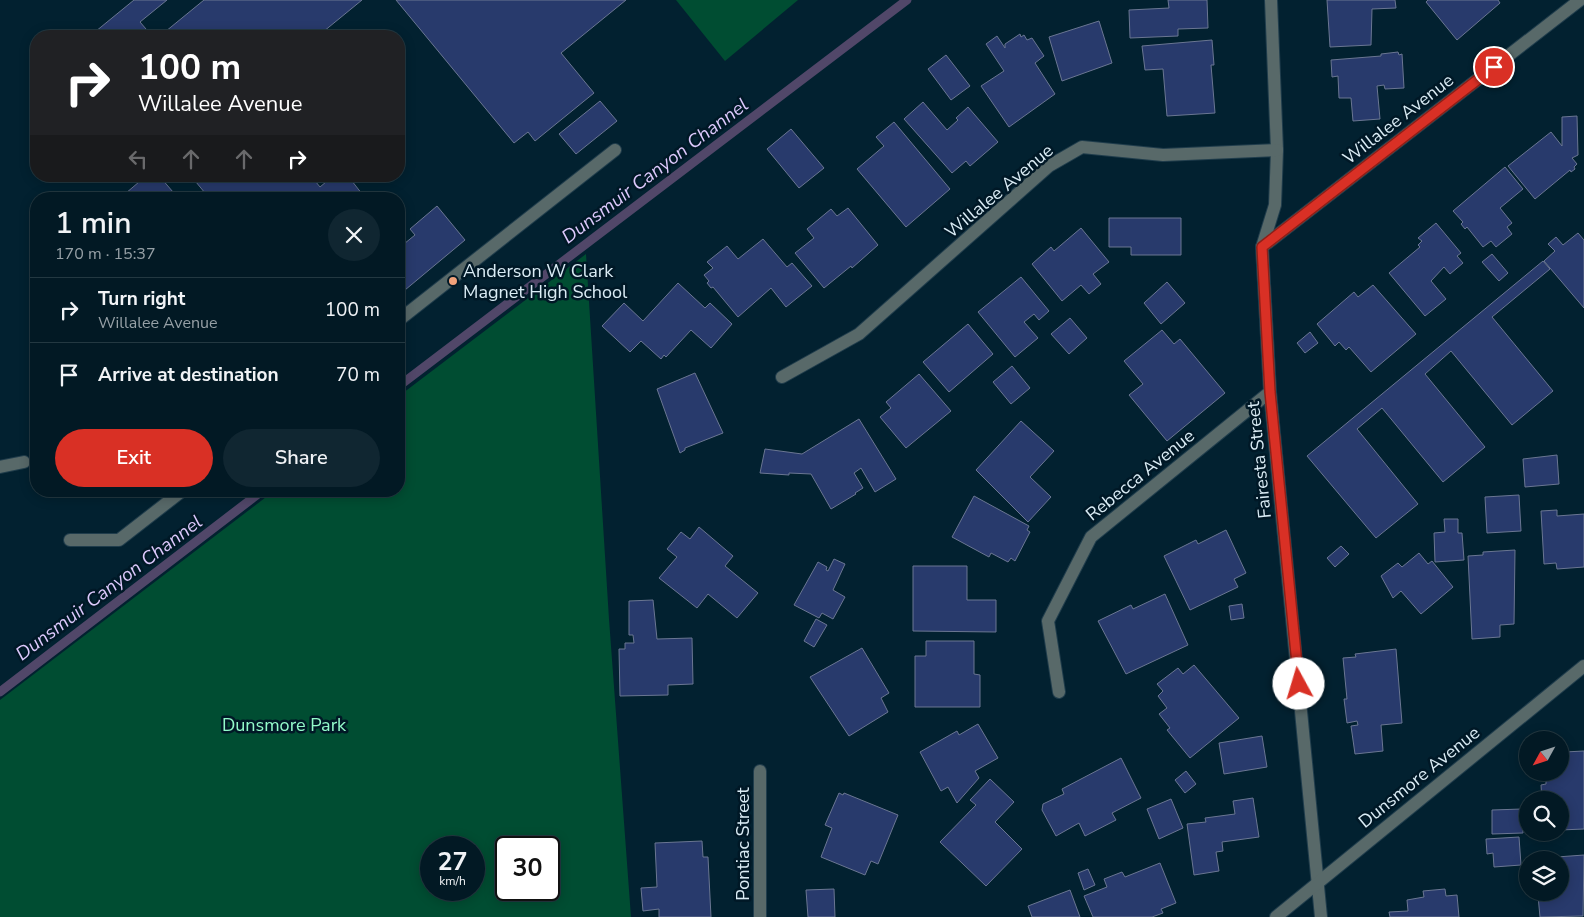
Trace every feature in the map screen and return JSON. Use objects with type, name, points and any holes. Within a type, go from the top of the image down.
[{"type":"street","name":"Fairesta Street","points":[[1271,0],[1277,150],[1275,205],[1262,247],[1270,392],[1321,917]]},
{"type":"street","name":"Willalee Avenue","points":[[1262,247],[1574,2]]},
{"type":"street","name":"Willalee Avenue","points":[[782,377],[859,334],[1049,166],[1082,147],[1163,155],[1277,150]]},
{"type":"street","points":[[405,315],[615,150]]},
{"type":"street","name":"Rebecca Avenue","points":[[1059,692],[1048,621],[1091,537],[1270,392]]},
{"type":"street","points":[[0,467],[24,462]]},
{"type":"street","points":[[70,540],[119,540],[174,497]]},
{"type":"street","name":"Dunsmore Avenue","points":[[1276,917],[1584,666]]},
{"type":"street","name":"Pontiac Street","points":[[760,771],[760,917]]},
{"type":"green space","points":[[676,0],[798,0],[725,61]]},
{"type":"green space","name":"Dunsmore Park","points":[[586,254],[609,619],[631,917],[0,917],[0,700],[266,497],[405,497],[405,391]]},
{"type":"building","points":[[134,0],[167,0],[140,22],[147,30],[97,30]]},
{"type":"building","points":[[204,0],[362,0],[325,30],[167,30]]},
{"type":"building","points":[[396,0],[626,0],[561,53],[594,93],[535,141],[528,132],[514,143]]},
{"type":"building","points":[[1168,0],[1207,0],[1208,28],[1178,29],[1178,36],[1130,38],[1129,10],[1169,8]]},
{"type":"building","points":[[1327,0],[1395,0],[1396,8],[1372,9],[1371,45],[1330,47]]},
{"type":"building","points":[[1428,0],[1498,0],[1500,3],[1457,40],[1426,2]]},
{"type":"building","points":[[1099,21],[1112,63],[1062,81],[1049,37]]},
{"type":"building","points":[[1020,34],[1021,37],[1024,35],[1027,40],[1032,38],[1044,56],[1035,63],[1055,94],[1009,127],[981,86],[1004,71],[986,44],[997,36],[1005,48],[1005,44]]},
{"type":"building","points":[[1212,40],[1214,65],[1211,65],[1215,113],[1167,116],[1163,69],[1145,70],[1142,46]]},
{"type":"building","points":[[1398,52],[1399,55],[1402,54],[1404,88],[1385,89],[1384,85],[1377,86],[1380,119],[1353,121],[1351,98],[1339,98],[1338,76],[1332,77],[1331,60],[1381,56],[1381,54]]},
{"type":"building","points":[[946,55],[970,86],[951,100],[928,69]]},
{"type":"building","points":[[600,101],[617,121],[576,154],[559,134]]},
{"type":"building","points":[[923,102],[947,130],[968,107],[998,142],[970,166],[966,161],[952,173],[904,119]]},
{"type":"building","points":[[1577,116],[1578,155],[1572,158],[1577,164],[1574,167],[1575,169],[1571,172],[1570,170],[1535,199],[1508,166],[1551,132],[1562,146],[1562,117]]},
{"type":"building","points":[[894,122],[950,189],[906,227],[857,169],[884,146],[876,137]]},
{"type":"building","points":[[791,129],[824,168],[799,188],[767,149]]},
{"type":"building","points":[[1505,167],[1523,189],[1500,208],[1512,223],[1507,227],[1512,234],[1496,247],[1491,241],[1483,247],[1467,227],[1465,229],[1461,224],[1463,222],[1453,211]]},
{"type":"building","points":[[139,182],[164,182],[173,192],[127,192]]},
{"type":"building","points":[[196,182],[316,182],[320,187],[326,182],[353,182],[361,192],[204,192]]},
{"type":"building","points":[[437,206],[465,240],[405,290],[405,243],[415,235],[410,229]]},
{"type":"building","points":[[848,208],[878,245],[852,268],[851,266],[824,288],[795,253],[814,238],[807,229],[831,209],[837,216]]},
{"type":"building","points":[[1109,218],[1181,218],[1181,255],[1131,255],[1131,247],[1109,247]]},
{"type":"building","points":[[1436,223],[1461,253],[1457,256],[1463,263],[1450,274],[1444,267],[1431,281],[1446,299],[1425,316],[1389,273],[1420,247],[1418,245],[1422,241],[1418,238]]},
{"type":"building","points":[[1081,228],[1109,262],[1093,274],[1101,284],[1089,294],[1081,285],[1062,301],[1032,264],[1051,247],[1054,251]]},
{"type":"building","points":[[1578,233],[1584,240],[1584,308],[1544,261],[1555,251],[1548,244],[1556,237],[1563,245]]},
{"type":"building","points":[[763,239],[787,267],[792,263],[812,286],[786,307],[771,288],[738,317],[713,287],[711,288],[707,283],[709,281],[704,275],[713,268],[707,262],[727,246],[738,259]]},
{"type":"building","points":[[1492,254],[1508,273],[1499,281],[1482,262]]},
{"type":"building","points":[[1543,261],[1550,269],[1492,317],[1553,391],[1512,425],[1451,351],[1425,374],[1485,447],[1443,482],[1382,408],[1357,429],[1418,504],[1376,538],[1307,456]]},
{"type":"building","points":[[1021,277],[1049,311],[1039,320],[1034,314],[1024,322],[1038,338],[1015,357],[978,312]]},
{"type":"building","points":[[1167,282],[1185,303],[1161,324],[1144,303]]},
{"type":"building","points":[[678,283],[705,308],[710,303],[732,324],[711,348],[691,330],[666,357],[664,355],[661,359],[641,341],[630,352],[602,326],[624,303],[643,321]]},
{"type":"building","points":[[1373,285],[1416,334],[1371,372],[1349,347],[1346,350],[1339,342],[1335,346],[1317,324],[1354,292],[1358,297]]},
{"type":"building","points":[[1070,318],[1087,338],[1069,354],[1051,334]]},
{"type":"building","points":[[968,324],[993,354],[949,392],[923,362]]},
{"type":"building","points":[[1162,330],[1174,344],[1180,339],[1225,393],[1167,441],[1129,395],[1143,384],[1124,361]]},
{"type":"building","points":[[1310,332],[1318,343],[1305,353],[1297,343]]},
{"type":"building","points":[[1012,366],[1030,388],[1011,404],[993,382]]},
{"type":"building","points":[[695,373],[723,433],[685,448],[680,453],[657,389]]},
{"type":"building","points":[[919,374],[951,411],[906,448],[880,417],[891,408],[886,402]]},
{"type":"building","points":[[859,419],[896,479],[875,492],[861,468],[854,473],[863,488],[831,509],[811,474],[760,473],[765,449],[802,454]]},
{"type":"building","points":[[1021,421],[1054,451],[1030,477],[1051,497],[1028,522],[976,470]]},
{"type":"building","points":[[1557,455],[1559,484],[1525,487],[1523,459]]},
{"type":"building","points":[[1519,495],[1521,531],[1487,533],[1485,497]]},
{"type":"building","points":[[974,496],[1029,526],[1027,530],[1030,532],[1015,561],[1011,558],[1008,562],[991,553],[989,557],[952,537]]},
{"type":"building","points":[[1557,510],[1557,516],[1584,514],[1584,567],[1557,569],[1556,563],[1544,564],[1541,511]]},
{"type":"building","points":[[1444,519],[1458,519],[1458,533],[1462,533],[1464,560],[1435,562],[1434,533],[1445,532]]},
{"type":"building","points":[[699,527],[733,556],[725,566],[758,593],[737,618],[708,594],[697,608],[659,578],[677,557],[667,549],[681,532],[690,539]]},
{"type":"building","points":[[1226,530],[1246,573],[1234,579],[1238,587],[1190,610],[1164,556],[1196,540],[1198,544]]},
{"type":"building","points":[[1341,546],[1349,554],[1335,567],[1327,558]]},
{"type":"building","points":[[1515,550],[1514,624],[1500,625],[1500,637],[1472,639],[1468,556],[1483,555],[1483,552]]},
{"type":"building","points":[[1419,553],[1428,564],[1432,561],[1453,587],[1421,614],[1401,591],[1393,598],[1381,576],[1398,563],[1402,567]]},
{"type":"building","points":[[834,559],[845,564],[833,590],[845,597],[833,619],[822,613],[819,618],[794,605],[818,562],[827,567],[826,570],[828,571]]},
{"type":"building","points":[[913,566],[967,566],[967,600],[996,600],[996,632],[913,631]]},
{"type":"building","points":[[1165,594],[1188,645],[1126,674],[1098,621],[1131,605],[1133,609]]},
{"type":"building","points":[[653,600],[657,639],[692,638],[693,684],[668,685],[668,695],[620,696],[619,649],[625,649],[625,643],[634,643],[633,635],[629,635],[629,601]]},
{"type":"building","points":[[1242,604],[1244,618],[1231,620],[1229,606]]},
{"type":"building","points":[[816,619],[827,625],[814,647],[804,641]]},
{"type":"building","points":[[926,641],[974,641],[974,674],[980,675],[980,707],[915,707],[915,656],[926,656]]},
{"type":"building","points":[[862,648],[889,693],[881,698],[888,712],[849,736],[810,677]]},
{"type":"building","points":[[1396,649],[1402,723],[1381,725],[1383,751],[1355,754],[1351,726],[1358,725],[1357,721],[1347,723],[1344,699],[1347,699],[1343,658],[1356,657],[1355,654]]},
{"type":"building","points":[[1194,665],[1239,718],[1190,758],[1167,730],[1170,728],[1159,714],[1167,708],[1158,696],[1163,691],[1157,684],[1178,668],[1183,674]]},
{"type":"building","points":[[978,724],[998,758],[975,771],[979,778],[957,803],[948,787],[941,791],[920,752],[957,731],[959,735]]},
{"type":"building","points":[[1262,736],[1267,767],[1224,774],[1219,743]]},
{"type":"building","points":[[1584,751],[1584,829],[1569,830],[1569,791],[1541,791],[1541,785],[1546,784],[1546,781],[1569,781],[1569,752]]},
{"type":"building","points":[[1121,758],[1141,798],[1112,813],[1116,820],[1085,836],[1079,823],[1056,836],[1042,810],[1043,804],[1064,794],[1062,789]]},
{"type":"building","points":[[1186,771],[1196,784],[1185,793],[1175,780]]},
{"type":"building","points":[[990,779],[1014,802],[995,822],[1022,849],[986,886],[940,842],[976,805],[970,800]]},
{"type":"building","points":[[839,793],[843,795],[844,793],[898,815],[878,864],[871,861],[865,875],[821,857],[832,828],[825,825]]},
{"type":"building","points":[[1253,798],[1259,837],[1222,842],[1223,851],[1216,852],[1219,871],[1194,875],[1187,824],[1206,822],[1205,818],[1235,814],[1233,801]]},
{"type":"building","points":[[1171,799],[1183,828],[1159,839],[1147,809]]},
{"type":"building","points":[[1519,809],[1519,833],[1492,834],[1492,810]]},
{"type":"building","points":[[1519,837],[1519,865],[1494,867],[1493,853],[1487,854],[1486,839]]},
{"type":"building","points":[[702,841],[703,857],[708,857],[711,917],[659,917],[659,909],[643,911],[641,888],[657,887],[655,843]]},
{"type":"building","points":[[1584,855],[1583,916],[1540,917],[1538,901],[1569,901],[1569,856]]},
{"type":"building","points":[[1160,863],[1176,903],[1161,909],[1163,913],[1152,917],[1093,917],[1084,896],[1107,887],[1104,879],[1122,872],[1125,877]]},
{"type":"building","points":[[1088,869],[1095,885],[1084,890],[1078,873]]},
{"type":"building","points":[[834,889],[835,917],[808,917],[806,890]]},
{"type":"building","points":[[1445,889],[1446,896],[1457,895],[1459,917],[1390,917],[1389,912],[1408,911],[1407,900],[1424,897],[1423,891]]},
{"type":"building","points":[[1070,890],[1080,917],[1032,917],[1028,906]]},
{"type":"waterway","name":"Dunsmuir Canyon Channel","points":[[405,381],[907,0]]},
{"type":"waterway","name":"Dunsmuir Canyon Channel","points":[[0,692],[254,497]]},
{"type":"place","name":"Anderson W Clark Magnet High School","points":[[453,281]]},
{"type":"route","points":[[1299,684],[1270,392],[1262,247],[1494,67]]}]
